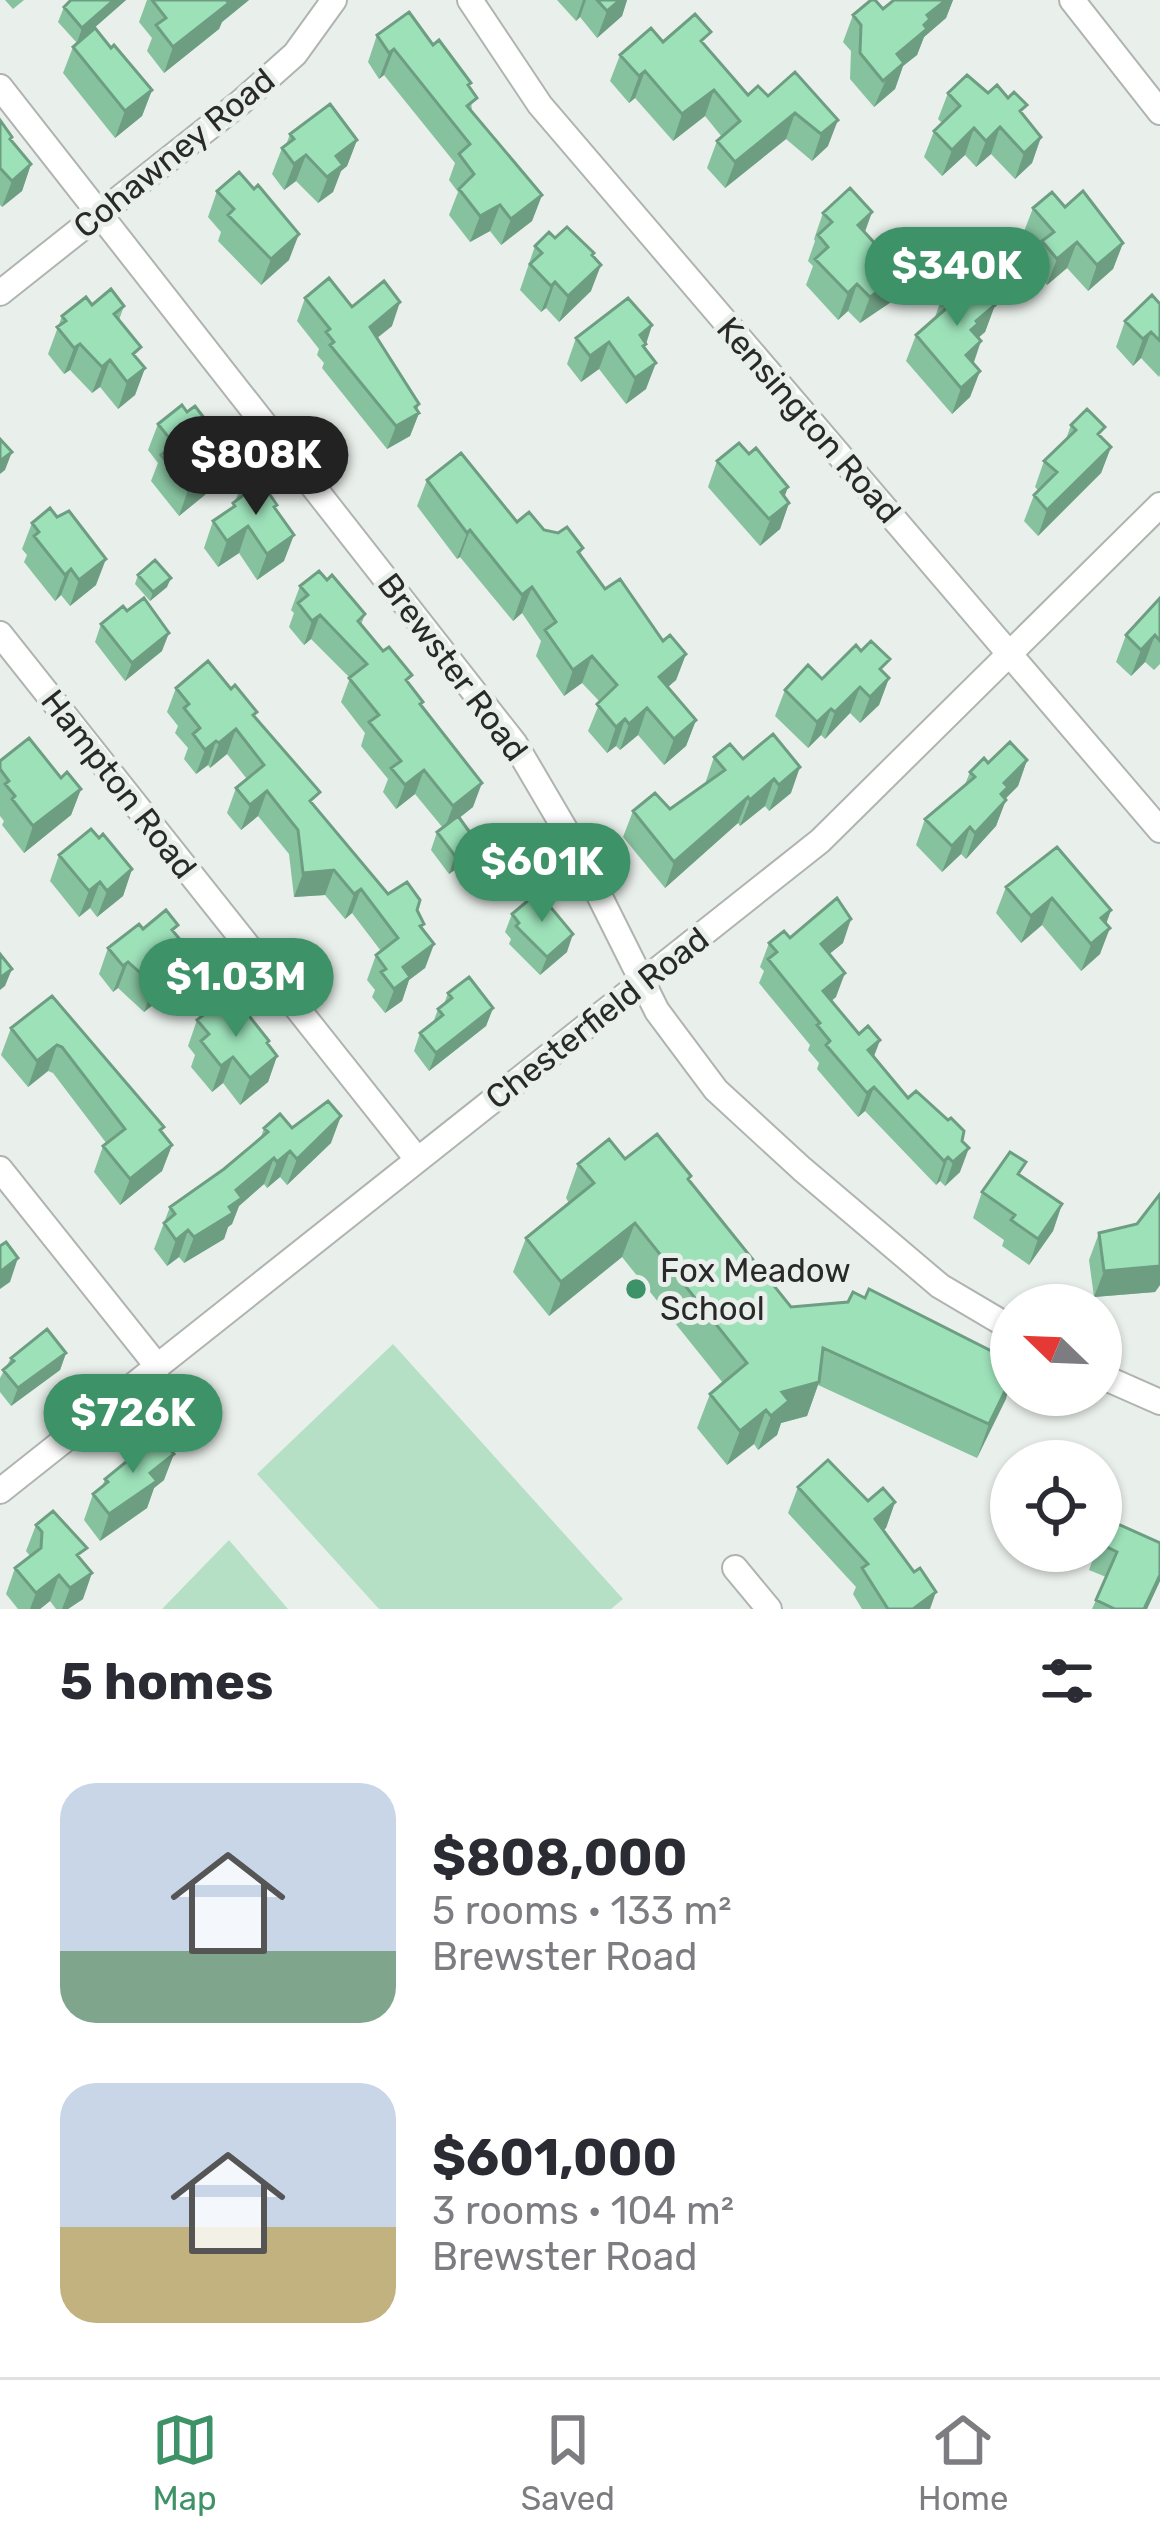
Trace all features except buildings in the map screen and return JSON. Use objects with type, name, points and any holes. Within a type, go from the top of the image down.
[{"type":"street","name":"Cohawney Road","points":[[0,293],[295,54],[334,0]]},
{"type":"street","name":"Kensington Road","points":[[470,0],[540,105],[1160,830]]},
{"type":"street","points":[[1072,0],[1160,112]]},
{"type":"street","name":"Brewster Road","points":[[0,87],[515,745],[572,841],[672,1035],[716,1090],[927,1275],[990,1315]]},
{"type":"street","name":"Chesterfield Road","points":[[0,1491],[820,842],[1160,506]]},
{"type":"street","name":"Hampton Road","points":[[0,634],[416,1159]]},
{"type":"street","points":[[0,1169],[158,1367]]},
{"type":"street","points":[[1122,1385],[1160,1402]]},
{"type":"street","points":[[735,1568],[769,1609]]},
{"type":"green space","points":[[393,1344],[623,1599],[611,1609],[379,1609],[257,1474]]},
{"type":"green space","points":[[229,1540],[288,1609],[162,1609]]},
{"type":"place","name":"Fox Meadow School","points":[[636,1289]]}]
